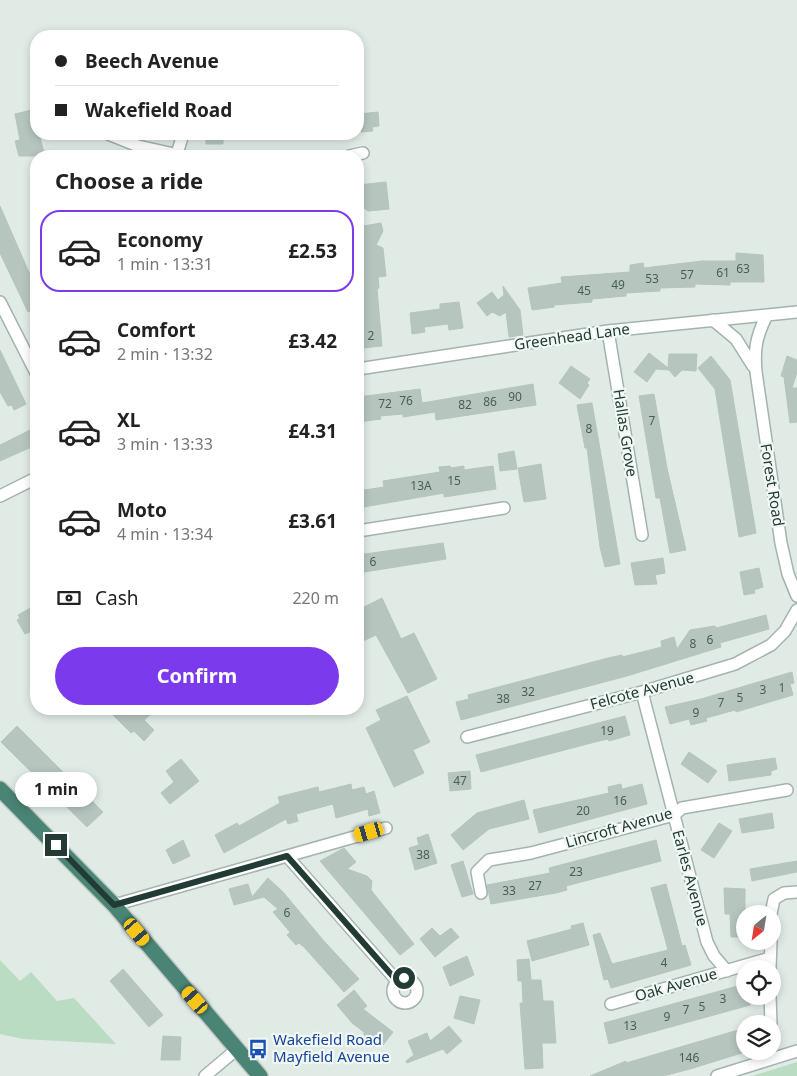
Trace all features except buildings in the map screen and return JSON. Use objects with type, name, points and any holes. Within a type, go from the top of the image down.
[{"type":"highway","points":[[0,789],[114,905],[260,1076]]},
{"type":"street","points":[[123,140],[157,150]]},
{"type":"street","points":[[0,302],[30,361]]},
{"type":"street","name":"Greenhead Lane","points":[[364,368],[608,331],[792,313]]},
{"type":"street","name":"Forest Road","points":[[766,317],[758,333],[754,349],[756,372],[781,543],[788,574],[797,596]]},
{"type":"street","name":"Forest Road","points":[[713,320],[736,339],[756,372]]},
{"type":"street","name":"Hallas Grove","points":[[608,331],[642,535]]},
{"type":"street","points":[[0,496],[30,481]]},
{"type":"street","points":[[364,530],[504,508]]},
{"type":"street","name":"Felcote Avenue","points":[[467,737],[715,672],[754,655],[771,645],[785,631],[797,610]]},
{"type":"street","name":"Earles Avenue","points":[[642,692],[707,942],[714,956],[727,971]]},
{"type":"street","name":"Lincroft Avenue","points":[[481,893],[477,872],[490,860],[531,853],[674,815],[682,808],[787,790]]},
{"type":"street","points":[[114,905],[386,828]]},
{"type":"street","points":[[287,856],[397,981]]},
{"type":"street","points":[[773,905],[774,899],[784,893],[797,892]]},
{"type":"street","name":"Oak Avenue","points":[[611,1004],[736,969]]},
{"type":"street","points":[[205,1076],[237,1049]]},
{"type":"street","points":[[781,1053],[797,1051]]},
{"type":"street","points":[[717,1076],[758,1060]]},
{"type":"green space","points":[[0,960],[20,981],[31,972],[57,1001],[74,998],[116,1044],[23,1039],[0,1034]]},
{"type":"green space","points":[[797,1062],[797,1076],[752,1076]]},
{"type":"place","name":"Wakefield Road Mayfield Avenue","points":[[258,1049]]},
{"type":"route","points":[[56,845],[114,905],[287,856],[397,981],[404,978]]}]
